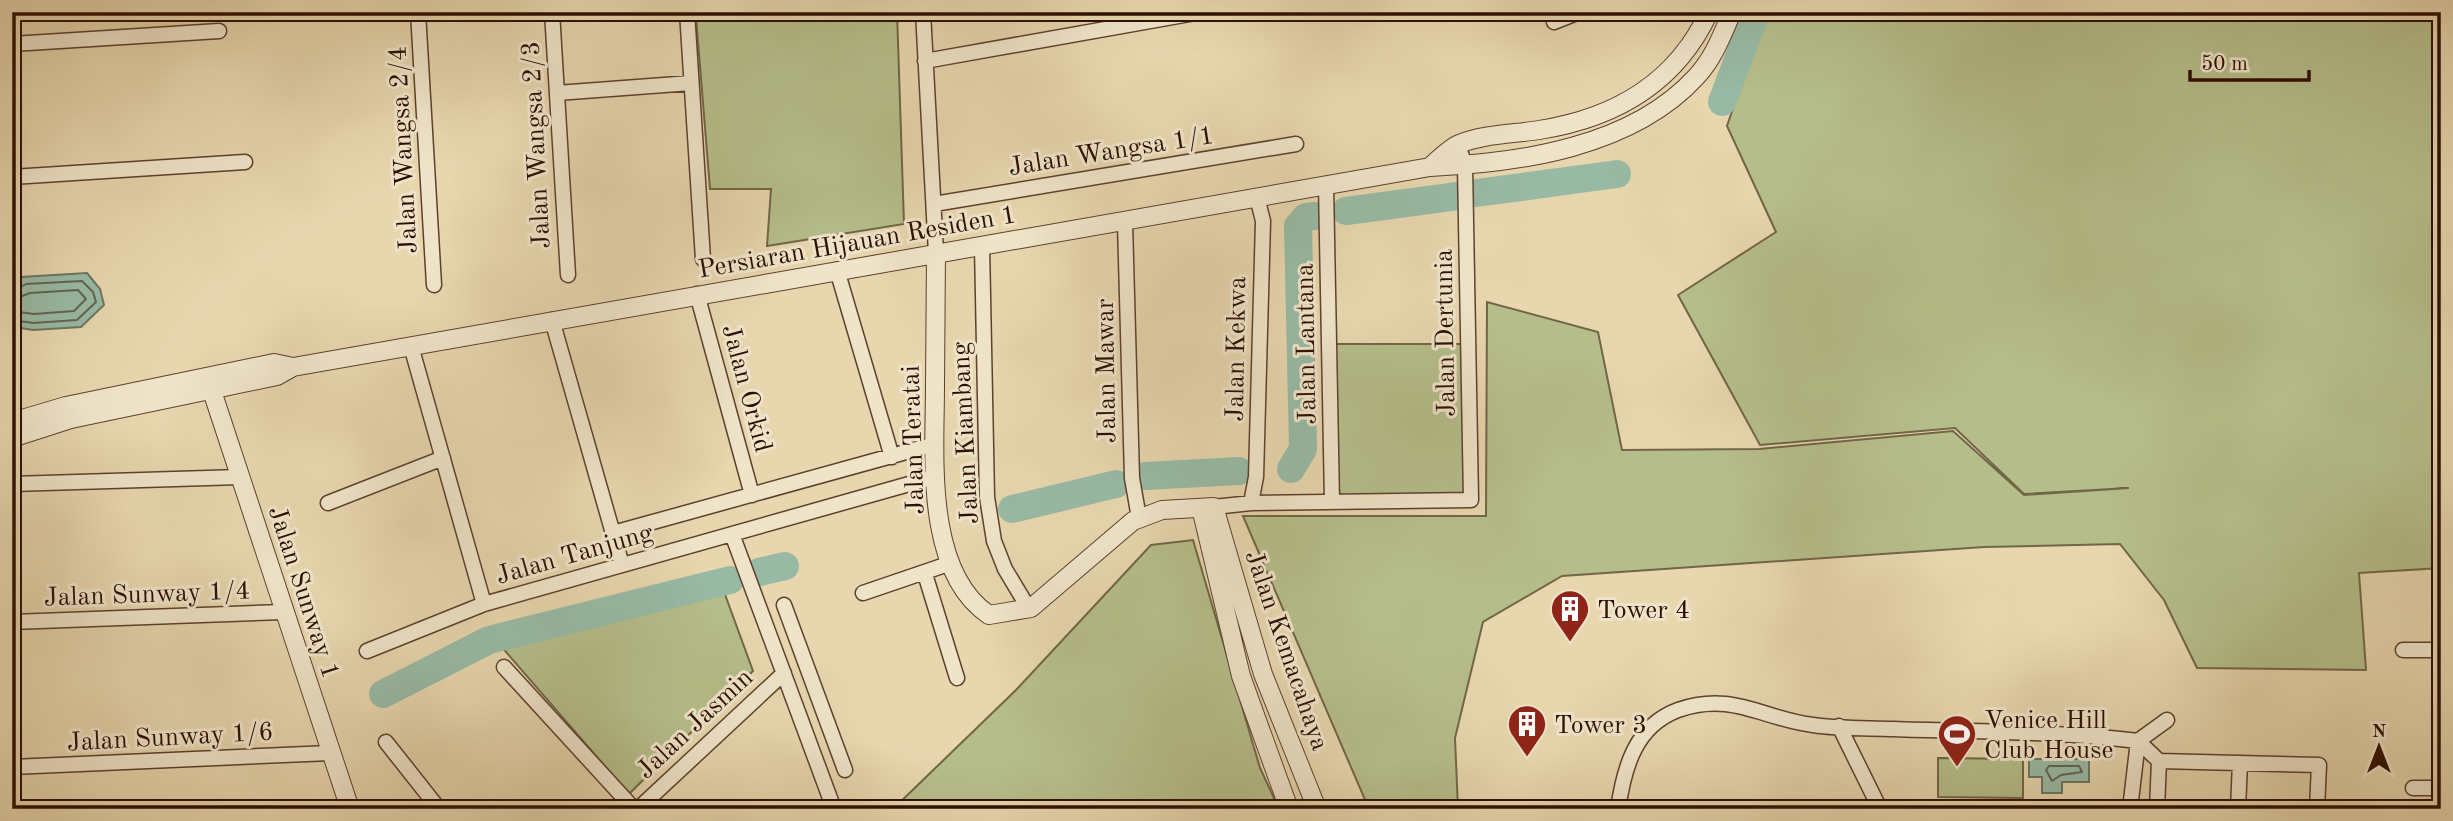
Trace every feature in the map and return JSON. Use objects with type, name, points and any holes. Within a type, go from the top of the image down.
[{"type":"street","name":"Jalan Wangsa 2/4","points":[[418,12],[434,285]]},
{"type":"street","name":"Jalan Wangsa 2/3","points":[[552,12],[568,275]]},
{"type":"street","points":[[687,12],[703,258]]},
{"type":"street","points":[[923,12],[936,253]]},
{"type":"street","points":[[925,61],[1201,12]]},
{"type":"street","points":[[1553,22],[1579,12]]},
{"type":"street","points":[[1458,144],[1543,130],[1607,112],[1663,78],[1700,32],[1709,12]]},
{"type":"street","name":"Persiaran Hijauan Residen 1","points":[[12,422],[66,406],[194,379],[277,376],[293,367],[552,320],[1125,223],[1430,167],[1465,166],[1542,153],[1616,132],[1676,95],[1697,77],[1716,48],[1732,12]]},
{"type":"street","points":[[12,44],[219,31]]},
{"type":"street","points":[[556,93],[691,83]]},
{"type":"street","points":[[1607,112],[1616,132]]},
{"type":"street","name":"Jalan Wangsa 1/1","points":[[934,204],[1296,144]]},
{"type":"street","name":"Persiaran Hijauan Residen 1","points":[[1430,167],[1458,144]]},
{"type":"street","name":"Jalan Dertunia","points":[[1332,502],[1471,500],[1465,166],[1458,144]]},
{"type":"street","points":[[12,177],[245,162]]},
{"type":"street","name":"Jalan Lantana","points":[[1326,185],[1332,502]]},
{"type":"street","name":"Jalan Kekwa","points":[[1251,503],[1256,477],[1263,221],[1257,197]]},
{"type":"street","name":"Jalan Mawar","points":[[1125,223],[1132,478],[1139,518]]},
{"type":"street","name":"Jalan Kiambang","points":[[982,246],[987,497],[994,541],[1005,569],[1028,609]]},
{"type":"street","name":"Jalan Teratai","points":[[936,253],[934,477],[942,535],[963,591],[973,604],[989,615],[1028,609]]},
{"type":"street","points":[[837,270],[892,457]]},
{"type":"street","name":"Jalan Orkid","points":[[697,295],[752,495]]},
{"type":"street","points":[[552,320],[622,565]]},
{"type":"street","name":"Jalan Tanjung","points":[[411,346],[484,604],[934,477]]},
{"type":"street","points":[[194,379],[212,391]]},
{"type":"street","points":[[185,396],[219,412],[230,379]]},
{"type":"street","name":"Persiaran Hijauan Residen 1","points":[[12,436],[71,419],[212,391],[230,379]]},
{"type":"street","name":"Jalan Sunway 1","points":[[212,391],[350,809]]},
{"type":"street","points":[[613,533],[935,444]]},
{"type":"street","points":[[328,503],[443,458]]},
{"type":"street","points":[[12,484],[240,477]]},
{"type":"street","points":[[1028,609],[1139,518],[1161,510],[1251,503],[1332,502]]},
{"type":"street","name":"Jalan Kemacahaya","points":[[1208,508],[1241,676],[1289,809]]},
{"type":"street","name":"Jalan Kemacahaya","points":[[1208,508],[1263,674],[1317,809]]},
{"type":"street","points":[[732,534],[834,807]]},
{"type":"street","points":[[863,593],[951,564]]},
{"type":"street","points":[[925,574],[957,678]]},
{"type":"street","points":[[367,651],[484,604]]},
{"type":"street","points":[[785,605],[845,770]]},
{"type":"street","name":"Jalan Sunway 1/4","points":[[12,622],[284,612]]},
{"type":"street","points":[[2403,650],[2441,650]]},
{"type":"street","points":[[504,667],[636,809]]},
{"type":"street","name":"Jalan Jasmin","points":[[636,809],[785,673]]},
{"type":"street","points":[[1618,809],[1622,780],[1633,748],[1647,730],[1676,711],[1710,702],[1746,705],[1812,725],[2138,741],[2167,720]]},
{"type":"street","points":[[1839,726],[1880,809]]},
{"type":"street","points":[[2138,741],[2159,761],[2319,765],[2317,809]]},
{"type":"street","points":[[2130,809],[2138,741]]},
{"type":"street","points":[[386,742],[439,809]]},
{"type":"street","name":"Jalan Sunway 1/6","points":[[12,767],[330,753]]},
{"type":"street","points":[[2157,809],[2159,761]]},
{"type":"street","points":[[2238,809],[2239,764]]},
{"type":"street","points":[[2413,788],[2441,788]]},
{"type":"shaded area","points":[[809,12],[897,12],[904,224],[767,246],[771,189],[710,189],[696,17]]},
{"type":"shaded area","points":[[1766,12],[2441,12],[2441,568],[2359,573],[2366,670],[2197,668],[2164,600],[2120,544],[1984,547],[1562,576],[1483,622],[1455,738],[1458,809],[1369,809],[1243,516],[1486,516],[1487,302],[1598,332],[1622,450],[1759,449],[1953,431],[2024,495],[2129,488],[2024,494],[1955,428],[1760,445],[1678,295],[1776,232],[1727,126]]},
{"type":"shaded area","points":[[1335,344],[1462,344],[1466,496],[1337,496]]},
{"type":"shaded area","points":[[1193,540],[1260,768],[1279,809],[893,809],[1016,690],[1151,545]]},
{"type":"shaded area","points":[[723,589],[753,671],[629,794],[500,645]]},
{"type":"shaded area","points":[[1938,758],[2023,759],[2023,798],[1938,797]]},
{"type":"water","points":[[87,273],[100,289],[104,305],[81,327],[33,330],[15,327],[12,321],[12,288],[21,277]]},
{"type":"water","points":[[2029,759],[2089,759],[2089,782],[2062,782],[2062,793],[2042,793],[2042,777],[2029,777]]},
{"type":"waterway","points":[[1722,102],[1756,12]]},
{"type":"waterway","points":[[1476,193],[1617,174]]},
{"type":"waterway","points":[[1346,211],[1458,196]]},
{"type":"waterway","points":[[1291,469],[1303,449],[1298,226],[1306,217],[1315,216]]},
{"type":"waterway","points":[[1146,476],[1239,471]]},
{"type":"waterway","points":[[1012,509],[1116,484]]},
{"type":"waterway","points":[[759,572],[785,566]]},
{"type":"waterway","points":[[383,694],[489,640],[730,580]]},
{"type":"place","name":"Tower 4","points":[[1570,643]]},
{"type":"place","name":"Tower 3","points":[[1527,758]]},
{"type":"place","name":"Venice Hill Club House","points":[[1957,768]]}]
